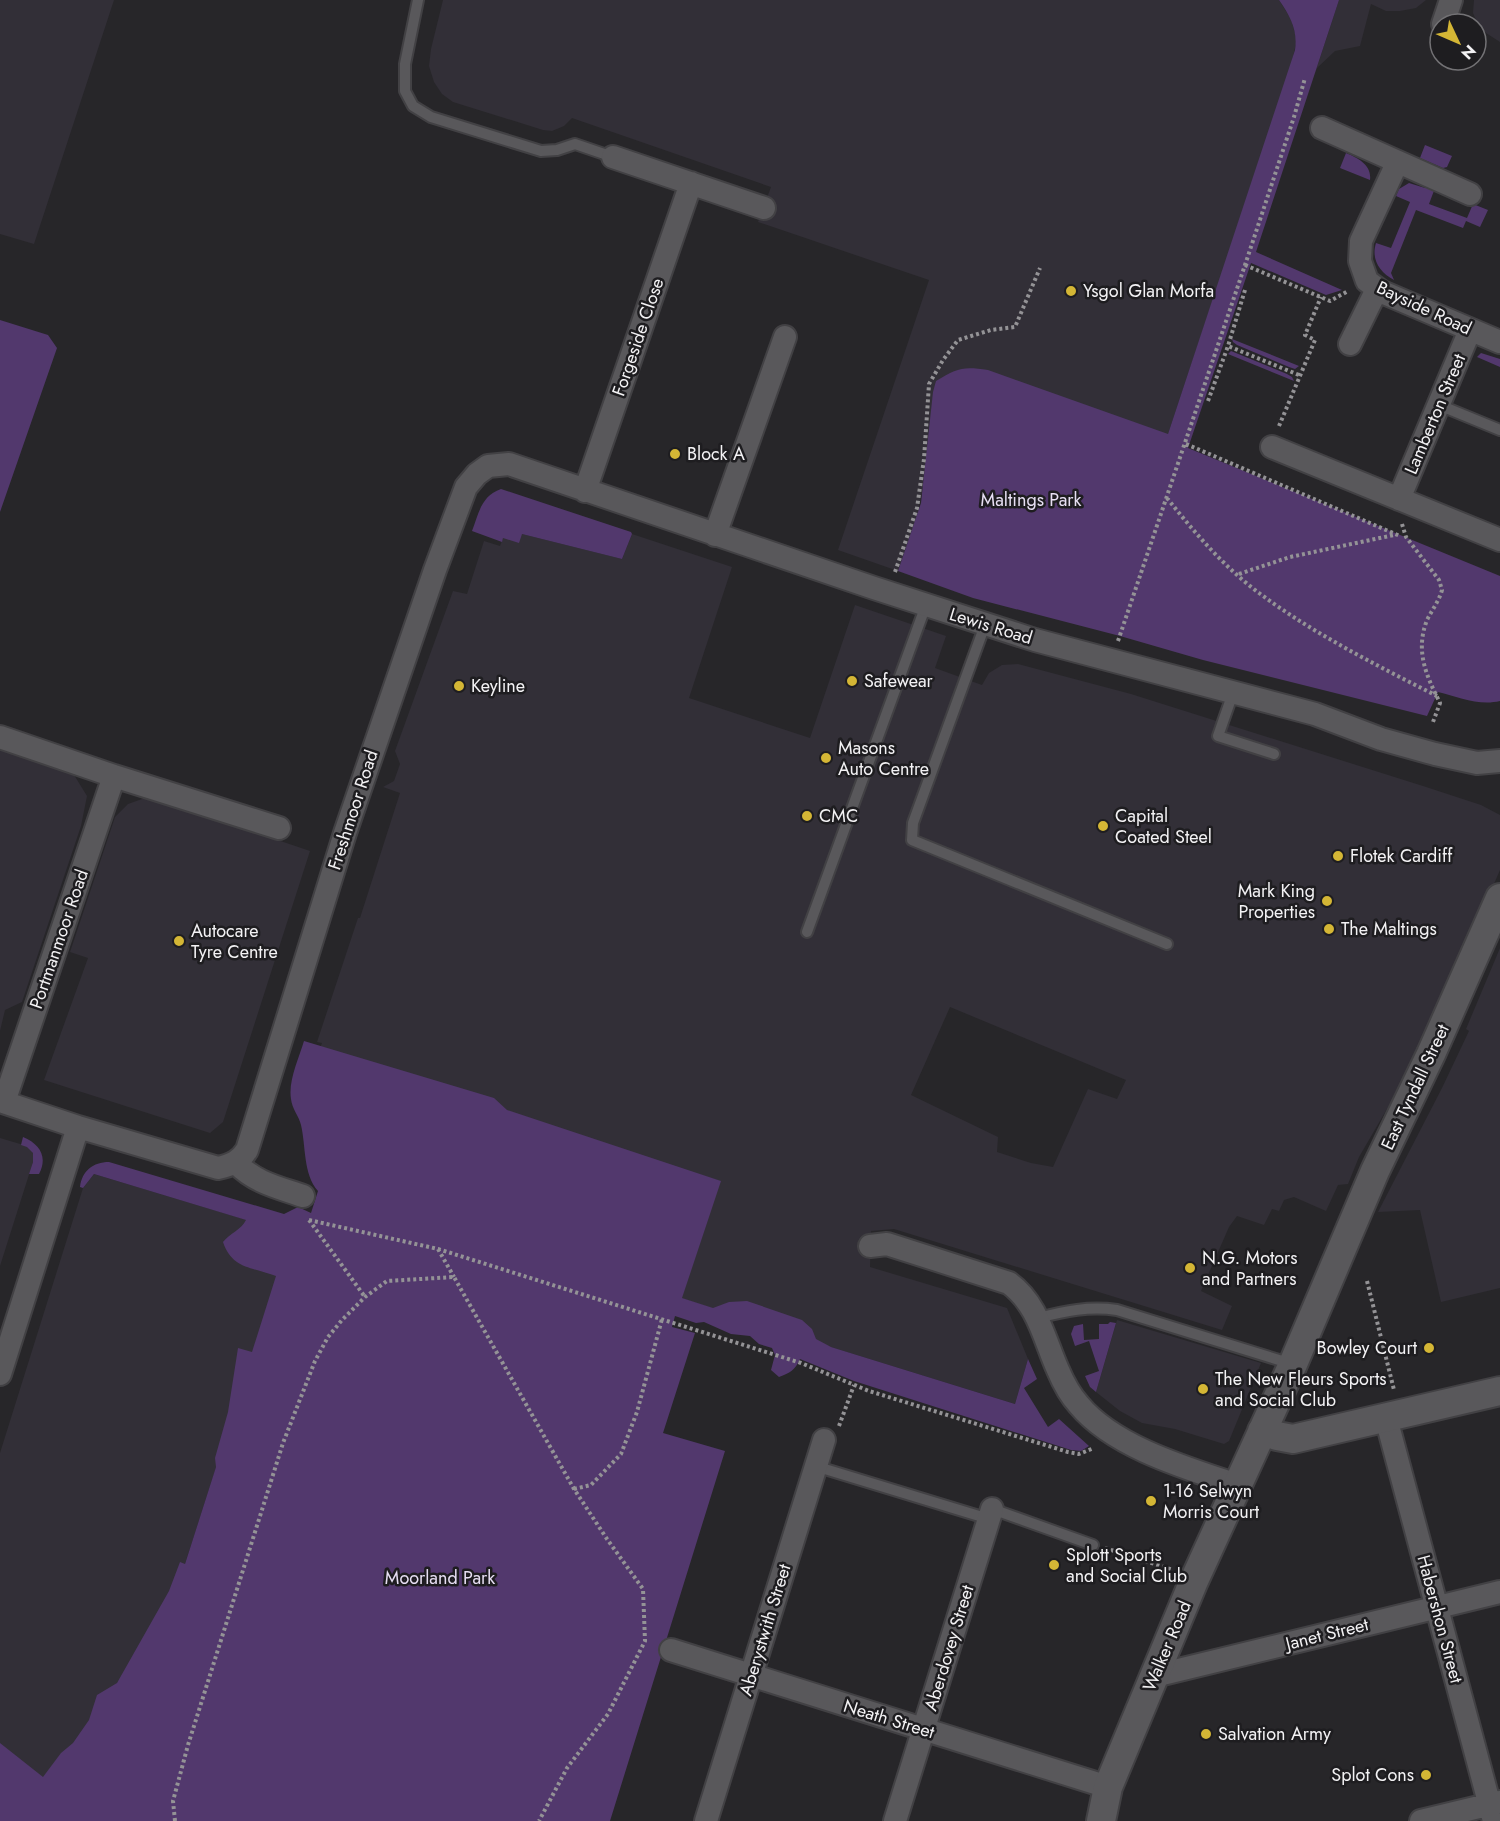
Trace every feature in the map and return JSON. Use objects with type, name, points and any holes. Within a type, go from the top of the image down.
[{"type":"street","points":[[1322,128],[1470,194]]},
{"type":"street","points":[[613,157],[764,208]]},
{"type":"street","name":"Bayside Road","points":[[1397,163],[1360,241],[1360,261],[1372,285],[1500,342]]},
{"type":"street","name":"Forgeside Close","points":[[585,490],[691,183]]},
{"type":"street","points":[[1350,344],[1372,285]]},
{"type":"street","name":"Lamberton Street","points":[[1399,499],[1470,330]]},
{"type":"street","points":[[715,535],[785,337]]},
{"type":"street","points":[[1272,447],[1500,540]]},
{"type":"street","name":"Lewis Road","points":[[488,466],[509,464],[986,625],[1112,661],[1315,714],[1381,739],[1449,758],[1477,763],[1500,761]]},
{"type":"street","name":"Freshmoor Road","points":[[236,1162],[242,1159],[247,1150],[335,865],[439,560],[466,487],[477,474],[488,466]]},
{"type":"street","points":[[0,737],[279,828]]},
{"type":"street","name":"Portmanmoor Road","points":[[114,776],[2,1102],[218,1168],[236,1162]]},
{"type":"street","name":"East Tyndall Street","points":[[1330,1277],[1375,1171],[1431,1054],[1500,898]]},
{"type":"street","points":[[0,1374],[78,1127]]},
{"type":"street","points":[[236,1162],[257,1181],[303,1196]]},
{"type":"street","points":[[870,1246],[887,1245],[1009,1283],[1024,1296],[1038,1318],[1057,1369],[1068,1390],[1079,1406],[1107,1431],[1141,1449],[1237,1485]]},
{"type":"street","name":"Walker Road","points":[[1101,1821],[1108,1787],[1154,1676],[1330,1277]]},
{"type":"street","points":[[1262,1431],[1293,1439],[1500,1391]]},
{"type":"street","name":"Habershon Street","points":[[1393,1416],[1437,1607],[1495,1809]]},
{"type":"street","name":"Aberystwith Street","points":[[706,1821],[824,1440]]},
{"type":"street","name":"Aberdovey Street","points":[[895,1821],[991,1514]]},
{"type":"street","name":"Janet Street","points":[[1154,1676],[1500,1592]]},
{"type":"street","name":"Neath Street","points":[[671,1650],[1108,1787]]},
{"type":"street","points":[[1421,1821],[1495,1809]]},
{"type":"lane","points":[[418,0],[405,64],[405,91],[413,106],[432,117],[541,151],[557,150],[575,144],[613,157]]},
{"type":"lane","points":[[1439,405],[1500,430]]},
{"type":"lane","points":[[807,932],[926,605]]},
{"type":"lane","points":[[986,625],[913,823],[912,840],[1167,944]]},
{"type":"lane","points":[[1233,693],[1218,736],[1274,754]]},
{"type":"lane","points":[[1038,1318],[1100,1307],[1117,1310],[1293,1364]]},
{"type":"lane","points":[[815,1466],[991,1514],[1093,1545]]},
{"type":"path","points":[[1112,661],[1186,444],[1305,78]]},
{"type":"path","points":[[1245,265],[1330,301],[1372,285]]},
{"type":"path","points":[[888,593],[917,508],[924,459],[929,384],[958,340],[991,330],[1015,327],[1040,268]]},
{"type":"path","points":[[1208,401],[1245,290]]},
{"type":"path","points":[[1272,447],[1315,340],[1305,335],[1321,297]]},
{"type":"path","points":[[1228,346],[1299,375]]},
{"type":"path","points":[[1186,444],[1400,536]]},
{"type":"path","points":[[1167,498],[1220,558],[1258,592],[1341,646],[1437,696]]},
{"type":"path","points":[[1401,522],[1406,537],[1439,580],[1442,590],[1422,634],[1420,651],[1426,676],[1440,703],[1432,722]]},
{"type":"path","points":[[1239,574],[1300,554],[1393,535],[1406,537]]},
{"type":"path","points":[[365,1297],[309,1220],[438,1249],[662,1318],[801,1363],[854,1384],[1078,1454],[1096,1447],[1107,1431]]},
{"type":"path","points":[[438,1249],[574,1489],[643,1589],[645,1641],[608,1714],[567,1767],[539,1821]]},
{"type":"path","points":[[175,1821],[173,1801],[188,1745],[284,1443],[315,1361],[328,1337],[342,1320],[365,1297],[387,1281],[454,1276]]},
{"type":"path","points":[[1367,1281],[1393,1416]]},
{"type":"path","points":[[574,1489],[591,1485],[621,1454],[637,1412],[662,1318]]},
{"type":"path","points":[[824,1440],[840,1425],[854,1384]]},
{"type":"path","points":[[1093,1545],[1172,1570],[1194,1583]]},
{"type":"shaded area","points":[[0,0],[114,0],[34,244],[0,234]]},
{"type":"shaded area","points":[[443,0],[1279,0],[1291,19],[1297,40],[1290,69],[1168,434],[924,482],[916,521],[898,571],[838,550],[929,280],[758,222],[771,187],[572,118],[564,126],[552,131],[543,130],[453,102],[442,94],[434,82],[429,66]]},
{"type":"shaded area","points":[[1339,0],[1426,0],[1416,8],[1400,11],[1386,11],[1371,4],[1360,46],[1335,51],[1317,68],[1314,76]]},
{"type":"shaded area","points":[[1474,0],[1500,0],[1500,42],[1488,34],[1488,12],[1473,12]]},
{"type":"shaded area","points":[[522,534],[622,559],[632,534],[732,567],[689,698],[810,738],[855,605],[946,636],[935,668],[982,685],[989,673],[1002,665],[1018,664],[1131,694],[1481,805],[1500,815],[1500,870],[1423,1047],[1359,1157],[1348,1184],[1338,1185],[1326,1211],[1294,1197],[1284,1200],[1279,1211],[1272,1209],[1264,1225],[1237,1216],[1229,1227],[1201,1291],[1232,1306],[1222,1330],[894,1229],[871,1231],[870,1267],[1007,1308],[1028,1359],[1015,1404],[681,1298],[720,1181],[317,1056],[322,1043],[317,1042],[400,793],[383,787],[394,781],[400,764],[395,751],[453,591],[467,594],[484,541],[500,546],[503,538]],"holes":[[[950,1007],[1126,1080],[1117,1099],[1088,1089],[1053,1167],[1031,1163],[997,1152],[998,1137],[911,1095]]]},
{"type":"shaded area","points":[[0,747],[71,770],[87,796],[81,826],[22,1002],[5,1010],[0,1031]]},
{"type":"shaded area","points":[[142,799],[156,799],[310,851],[223,1122],[210,1133],[44,1080],[88,958],[70,952],[115,817],[128,804]]},
{"type":"shaded area","points":[[1500,948],[1500,1288],[1441,1302],[1420,1210],[1378,1212],[1469,1031],[1466,1029]]},
{"type":"shaded area","points":[[0,1138],[27,1146],[33,1153],[33,1162],[0,1266]]},
{"type":"shaded area","points":[[94,1174],[303,1237],[223,1446],[185,1564],[165,1616],[47,1781],[0,1744],[0,1453],[83,1188]]},
{"type":"shaded area","points":[[1117,1320],[1261,1363],[1229,1441],[1224,1444],[1175,1429],[1142,1423],[1120,1411],[1096,1392]]},
{"type":"green space","name":"Maltings Park","points":[[1279,0],[1339,0],[1256,252],[1342,290],[1326,295],[1251,263],[1188,448],[1500,576],[1500,701],[1476,702],[1438,692],[1427,716],[1203,660],[973,598],[898,571],[921,503],[933,392],[936,381],[949,373],[966,368],[988,370],[1168,434],[1295,50],[1292,24]]},
{"type":"green space","points":[[1425,145],[1452,156],[1447,167],[1443,168],[1420,158]]},
{"type":"green space","points":[[1346,153],[1366,166],[1370,180],[1340,168]]},
{"type":"green space","points":[[1409,183],[1425,188],[1427,185],[1435,188],[1429,204],[1467,218],[1473,204],[1488,210],[1480,227],[1466,221],[1463,228],[1416,210],[1391,273],[1394,280],[1380,269],[1375,249],[1376,243],[1391,248],[1410,202],[1396,196],[1399,189]]},
{"type":"green space","points":[[0,320],[48,335],[57,348],[0,512]]},
{"type":"green space","points":[[1232,339],[1299,366],[1295,369],[1289,367],[1237,345]]},
{"type":"green space","points":[[1231,351],[1287,374],[1294,381],[1228,354]]},
{"type":"green space","points":[[1481,353],[1500,359],[1500,367],[1477,357]]},
{"type":"green space","points":[[501,489],[631,532],[622,559],[522,534],[519,543],[503,538],[502,542],[472,531],[485,501]]},
{"type":"green space","name":"Moorland Park","points":[[304,1041],[494,1098],[507,1110],[721,1181],[682,1298],[713,1308],[729,1302],[747,1301],[802,1320],[812,1329],[816,1339],[831,1347],[1015,1404],[1028,1359],[1037,1379],[1024,1388],[1048,1427],[1059,1419],[1089,1446],[1081,1451],[1071,1450],[854,1381],[800,1359],[792,1371],[779,1377],[771,1370],[775,1355],[772,1348],[759,1344],[750,1336],[731,1334],[704,1322],[696,1323],[675,1316],[672,1327],[695,1333],[663,1433],[725,1451],[610,1821],[0,1821],[0,1743],[43,1777],[61,1753],[73,1743],[89,1720],[97,1695],[117,1683],[169,1591],[180,1562],[185,1564],[216,1467],[215,1458],[228,1412],[238,1348],[252,1352],[276,1276],[244,1266],[227,1251],[223,1242],[246,1220],[94,1174],[83,1188],[80,1187],[81,1181],[93,1166],[109,1162],[284,1214],[298,1207],[311,1213],[318,1191],[307,1168],[301,1125],[290,1092],[292,1077]]},
{"type":"green space","points":[[23,1137],[34,1143],[41,1152],[43,1162],[39,1174],[29,1174],[33,1153],[21,1145]]},
{"type":"green space","points":[[1116,1323],[1096,1392],[1090,1387],[1085,1376],[1099,1371],[1089,1341],[1075,1346],[1071,1334],[1074,1326],[1083,1324],[1084,1340],[1099,1339],[1099,1324]]},
{"type":"place","name":"Ysgol Glan Morfa","points":[[1071,291]]},
{"type":"place","name":"Block A","points":[[675,454]]},
{"type":"place","name":"Safewear","points":[[852,681]]},
{"type":"place","name":"Keyline","points":[[459,686]]},
{"type":"place","name":"Masons Auto Centre","points":[[826,758]]},
{"type":"place","name":"CMC","points":[[807,816]]},
{"type":"place","name":"Capital Coated Steel","points":[[1103,826]]},
{"type":"place","name":"Flotek Cardiff","points":[[1338,856]]},
{"type":"place","name":"Mark King Properties","points":[[1327,901]]},
{"type":"place","name":"The Maltings","points":[[1329,929]]},
{"type":"place","name":"Autocare Tyre Centre","points":[[179,941]]},
{"type":"place","name":"N.G. Motors and Partners","points":[[1190,1268]]},
{"type":"place","name":"Bowley Court","points":[[1429,1348]]},
{"type":"place","name":"The New Fleurs Sports and Social Club","points":[[1203,1389]]},
{"type":"place","name":"1-16 Selwyn Morris Court","points":[[1151,1501]]},
{"type":"place","name":"Splott Sports and Social Club","points":[[1054,1565]]},
{"type":"place","name":"Salvation Army","points":[[1206,1734]]},
{"type":"place","name":"Splot Cons","points":[[1426,1775]]}]
